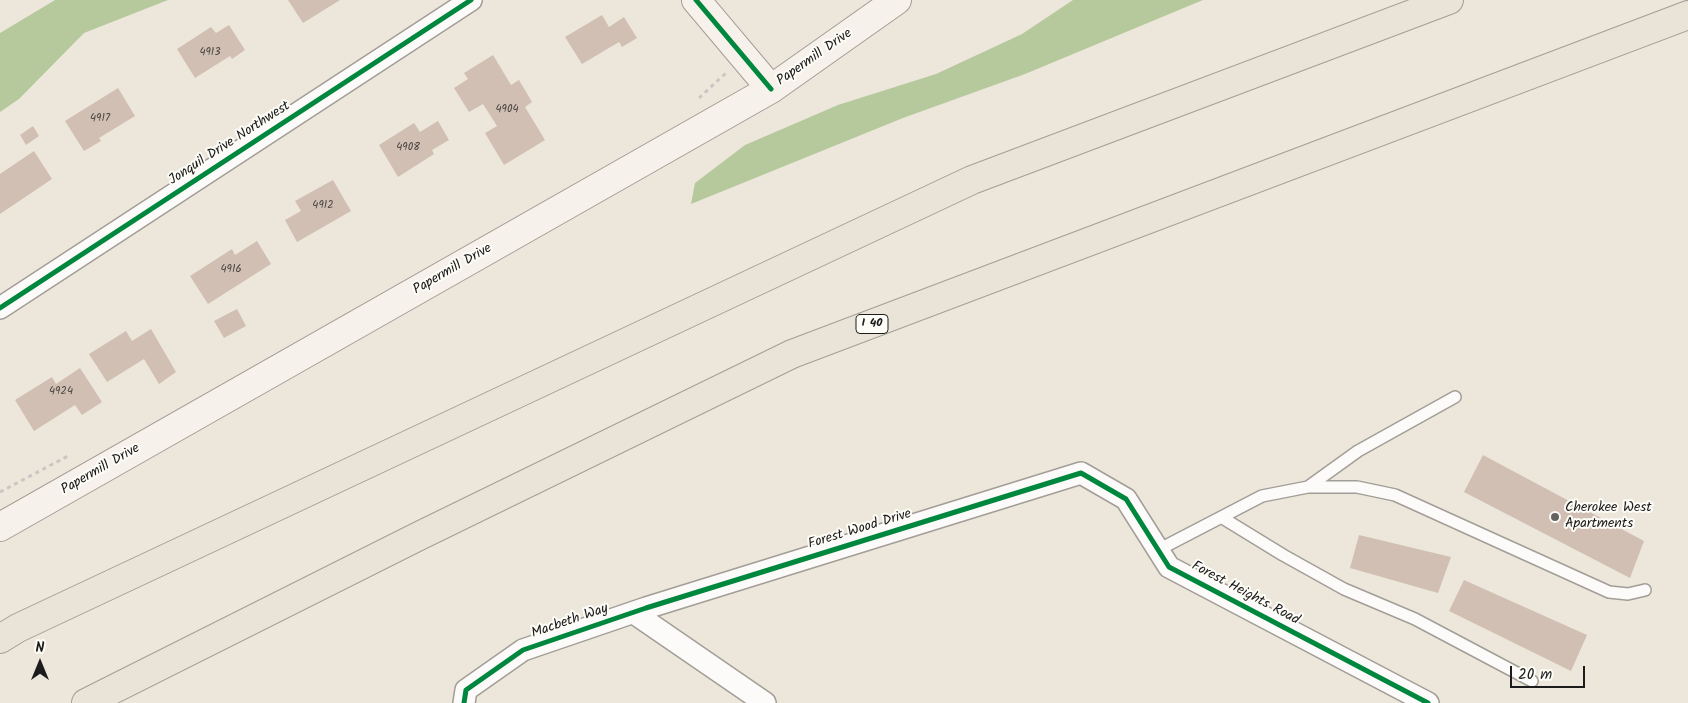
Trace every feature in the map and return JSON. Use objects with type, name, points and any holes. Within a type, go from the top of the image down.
[{"type":"highway","points":[[0,639],[18,628],[972,180],[1449,0]]},
{"type":"highway","name":"I 40","points":[[86,703],[419,536],[792,354],[1688,14]]},
{"type":"main road","points":[[696,0],[771,89]]},
{"type":"main road","name":"Papermill Drive","points":[[0,527],[771,89],[897,0]]},
{"type":"street","name":"Jonquil Drive Northwest","points":[[0,308],[471,0]]},
{"type":"street","name":"Forest Heights Road","points":[[1081,473],[1126,499],[1169,567],[1428,703]]},
{"type":"street","name":"Forest Wood Drive","points":[[640,610],[1081,473]]},
{"type":"street","name":"Macbeth Way","points":[[464,703],[466,690],[523,650],[640,610]]},
{"type":"street","points":[[640,610],[765,703]]},
{"type":"lane","points":[[1308,488],[1358,451],[1455,397]]},
{"type":"lane","points":[[1158,550],[1262,496],[1308,488],[1357,488],[1395,494],[1609,592],[1628,594],[1645,590]]},
{"type":"lane","points":[[1221,517],[1344,589],[1416,619],[1532,681]]},
{"type":"green space","points":[[55,0],[168,0],[84,33],[19,99],[0,112],[0,33]]},
{"type":"green space","points":[[1073,0],[1203,0],[1025,74],[903,118],[691,204],[695,183],[745,145],[838,105],[936,74],[1022,34]]},
{"type":"building","points":[[288,0],[340,0],[303,23]]},
{"type":"building","points":[[602,15],[609,27],[624,17],[637,38],[622,47],[619,42],[582,64],[565,37]]},
{"type":"building","points":[[229,25],[245,50],[232,59],[230,56],[195,78],[177,49],[211,27],[216,33]]},
{"type":"building","points":[[493,55],[511,85],[519,80],[532,102],[525,107],[545,140],[504,165],[485,133],[497,126],[483,104],[469,112],[454,88],[468,79],[464,73]]},
{"type":"building","points":[[118,88],[135,116],[99,138],[101,141],[84,151],[65,121]]},
{"type":"building","points":[[438,121],[449,140],[432,150],[434,154],[398,177],[379,145],[414,123],[420,132]]},
{"type":"building","points":[[33,126],[39,136],[26,145],[20,135]]},
{"type":"building","points":[[34,151],[52,179],[0,214],[0,174]]},
{"type":"building","points":[[333,180],[351,211],[297,242],[285,220],[301,211],[295,201]]},
{"type":"building","points":[[257,241],[271,264],[208,304],[190,276],[232,249],[235,255]]},
{"type":"building","points":[[237,309],[246,326],[224,338],[214,321]]},
{"type":"building","points":[[151,329],[176,372],[159,384],[144,359],[107,382],[89,354],[126,331],[132,341]]},
{"type":"building","points":[[80,368],[102,402],[82,415],[75,405],[34,431],[15,400],[52,377],[56,384]]},
{"type":"building","name":"Cherokee West Apartments","points":[[1483,455],[1644,541],[1630,578],[1464,492]]},
{"type":"building","points":[[1359,535],[1451,557],[1438,593],[1350,568]]},
{"type":"building","points":[[1464,580],[1587,635],[1571,671],[1449,611]]},
{"type":"cycle path","points":[[0,308],[471,0]]},
{"type":"cycle path","points":[[696,0],[771,89]]},
{"type":"cycle path","points":[[464,703],[466,690],[523,650],[646,608],[1081,473],[1126,499],[1169,567],[1428,703]]},
{"type":"place","name":"Cherokee West Apartments","points":[[1555,517]]}]
